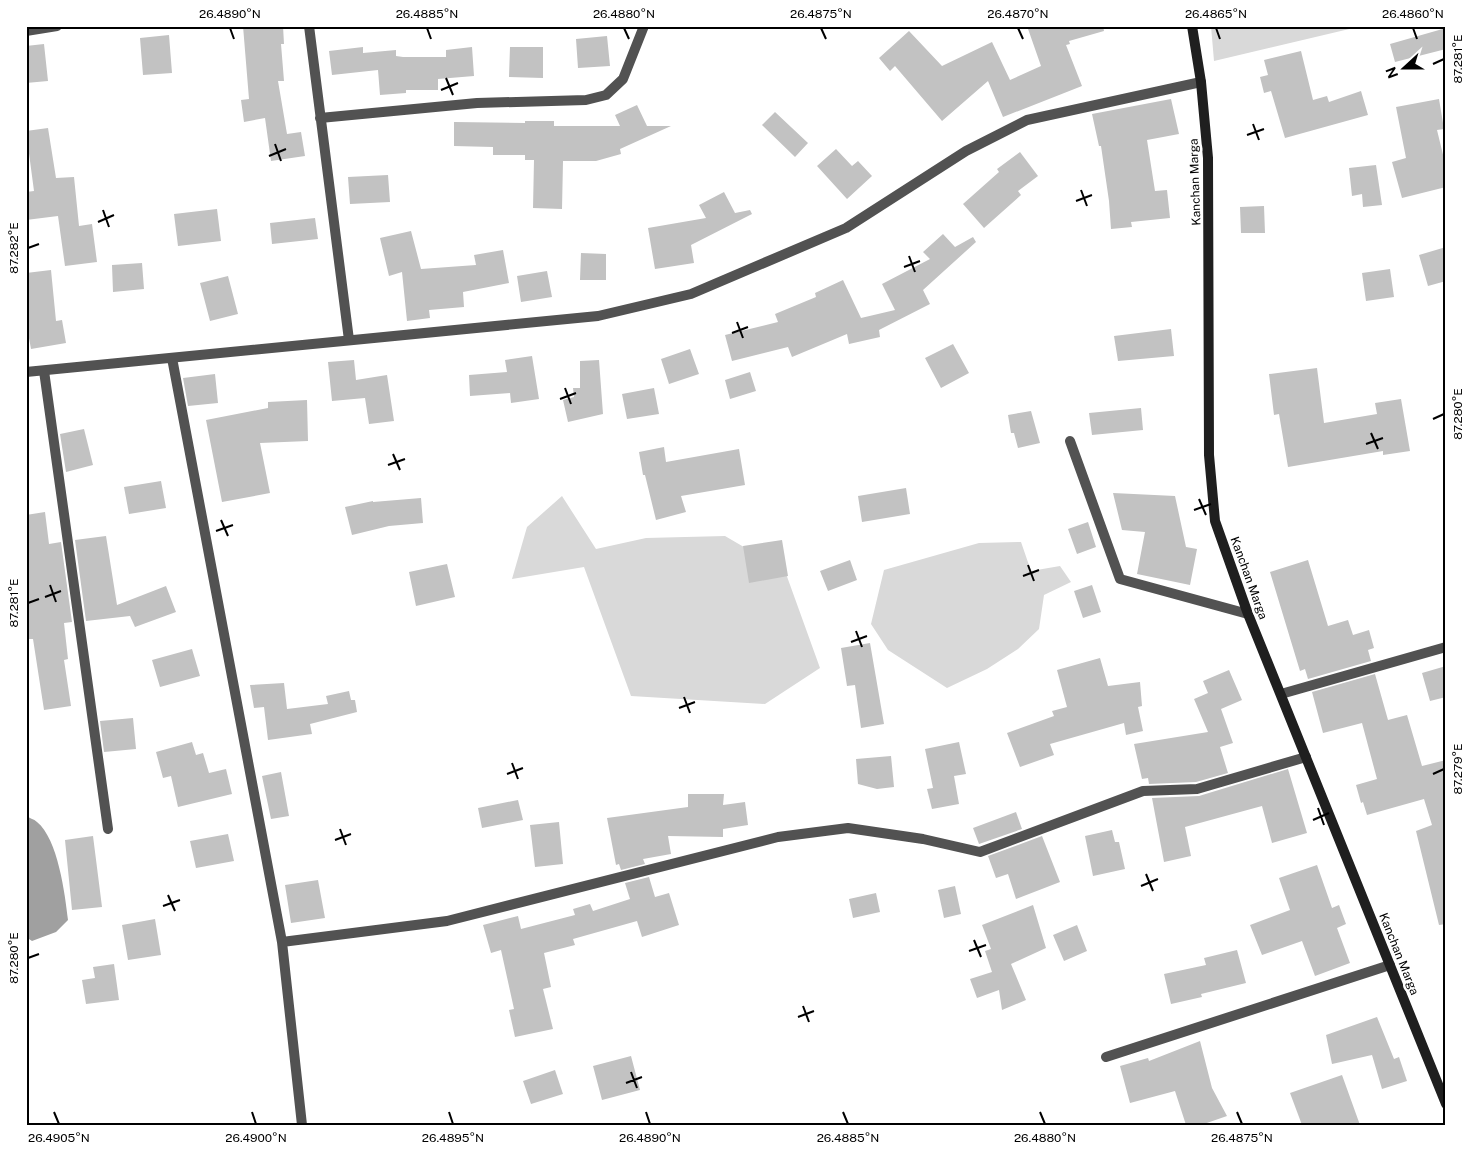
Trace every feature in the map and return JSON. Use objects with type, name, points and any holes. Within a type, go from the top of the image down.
[{"type":"main road","name":"Kanchan Marga","points":[[1192,26],[1201,82],[1208,158],[1209,455],[1214,521],[1248,614],[1446,1104]]},
{"type":"street","points":[[26,31],[57,26]]},
{"type":"street","points":[[308,26],[349,340]]},
{"type":"street","points":[[320,118],[477,103],[586,100],[606,95],[623,79],[644,26]]},
{"type":"street","points":[[26,372],[598,316],[691,294],[846,228],[966,151],[1027,120],[1201,82]]},
{"type":"street","points":[[172,358],[282,942],[302,1125]]},
{"type":"street","points":[[44,371],[108,829]]},
{"type":"street","points":[[1070,441],[1120,579],[1248,614]]},
{"type":"street","points":[[1281,694],[1446,647]]},
{"type":"street","points":[[282,942],[447,921],[778,837],[848,828],[923,839],[980,852],[1144,791],[1197,788],[1306,758]]},
{"type":"street","points":[[1106,1056],[1390,965]]},
{"type":"shaded area","points":[[1211,26],[1362,26],[1214,61]]},
{"type":"shaded area","points":[[562,496],[596,549],[646,538],[725,536],[785,571],[820,668],[765,704],[631,696],[584,567],[512,579],[527,527]]},
{"type":"shaded area","points":[[1021,542],[1031,571],[1060,566],[1071,582],[1044,595],[1039,629],[1018,649],[987,669],[947,688],[888,650],[871,624],[884,570],[979,543]]},
{"type":"shaded area","points":[[26,816],[37,822],[50,841],[59,868],[68,920],[56,932],[32,941],[26,937]]},
{"type":"building","points":[[243,26],[283,26],[284,44],[281,44],[284,81],[278,81],[287,134],[301,132],[305,156],[271,161],[265,118],[244,122],[241,100],[249,99]]},
{"type":"building","points":[[1027,26],[1103,26],[1104,31],[1069,41],[1070,44],[1066,45],[1082,86],[1003,117],[988,81],[942,121],[895,66],[890,71],[879,58],[909,31],[942,66],[992,42],[1010,80],[1041,66]]},
{"type":"building","points":[[1446,28],[1446,49],[1395,62],[1390,44]]},
{"type":"building","points":[[169,35],[172,73],[143,75],[140,38]]},
{"type":"building","points":[[607,36],[610,66],[578,68],[576,39]]},
{"type":"building","points":[[44,44],[48,81],[26,83],[26,46]]},
{"type":"building","points":[[363,47],[363,53],[396,50],[396,56],[403,57],[446,57],[446,50],[472,47],[474,76],[438,79],[438,90],[406,90],[406,93],[380,95],[378,70],[332,75],[329,51]]},
{"type":"building","points":[[510,47],[543,47],[543,78],[509,77]]},
{"type":"building","points":[[1301,51],[1313,100],[1327,96],[1329,102],[1361,91],[1368,115],[1285,138],[1271,91],[1264,93],[1260,77],[1268,75],[1264,60]]},
{"type":"building","points":[[1171,99],[1179,134],[1147,140],[1155,191],[1167,190],[1170,218],[1131,222],[1132,227],[1111,229],[1101,146],[1099,146],[1092,114]]},
{"type":"building","points":[[1439,99],[1444,129],[1437,130],[1446,167],[1446,187],[1402,198],[1392,162],[1406,158],[1396,107]]},
{"type":"building","points":[[637,105],[647,126],[671,126],[620,149],[621,154],[596,161],[563,161],[562,209],[533,208],[534,160],[525,160],[525,155],[493,155],[493,147],[454,146],[454,122],[525,123],[525,121],[554,121],[554,126],[620,126],[615,115]]},
{"type":"building","points":[[775,112],[808,143],[795,157],[762,125]]},
{"type":"building","points":[[48,128],[56,178],[74,177],[79,226],[92,224],[97,262],[65,266],[58,216],[26,220],[26,192],[34,191],[26,131]]},
{"type":"building","points":[[836,149],[852,166],[858,161],[872,176],[847,199],[817,166]]},
{"type":"building","points":[[1020,152],[1038,176],[1018,191],[1021,195],[984,228],[963,204],[999,172],[997,169]]},
{"type":"building","points":[[1376,165],[1382,205],[1363,207],[1362,194],[1352,196],[1349,168]]},
{"type":"building","points":[[388,175],[390,202],[350,204],[348,177]]},
{"type":"building","points":[[724,192],[735,213],[750,210],[752,214],[691,245],[694,263],[655,269],[648,228],[706,218],[699,205]]},
{"type":"building","points":[[1264,206],[1265,233],[1241,233],[1240,207]]},
{"type":"building","points":[[217,209],[221,241],[178,246],[174,214]]},
{"type":"building","points":[[315,218],[318,239],[272,244],[270,223]]},
{"type":"building","points":[[411,231],[421,269],[476,265],[474,255],[503,250],[509,283],[463,292],[464,307],[429,310],[430,318],[407,321],[402,272],[389,276],[380,238]]},
{"type":"building","points":[[943,234],[955,247],[973,237],[976,242],[923,290],[930,304],[879,330],[880,337],[849,344],[847,334],[792,357],[788,347],[732,361],[725,335],[778,322],[775,314],[816,297],[815,293],[843,280],[861,318],[895,310],[882,284],[930,259],[923,252]]},
{"type":"building","points":[[1446,247],[1446,281],[1428,286],[1419,255]]},
{"type":"building","points":[[581,253],[606,254],[606,280],[580,280]]},
{"type":"building","points":[[142,263],[144,289],[113,292],[112,265]]},
{"type":"building","points":[[1390,269],[1394,297],[1366,301],[1362,273]]},
{"type":"building","points":[[51,270],[56,321],[62,320],[66,343],[31,349],[26,322],[26,273]]},
{"type":"building","points":[[547,271],[552,297],[521,302],[517,276]]},
{"type":"building","points":[[228,276],[238,314],[210,321],[200,283]]},
{"type":"building","points":[[1171,329],[1174,356],[1118,361],[1114,336]]},
{"type":"building","points":[[953,344],[969,373],[941,388],[925,358]]},
{"type":"building","points":[[690,349],[699,374],[669,384],[661,359]]},
{"type":"building","points":[[532,356],[539,399],[511,403],[510,393],[470,396],[469,375],[507,372],[505,360]]},
{"type":"building","points":[[354,360],[356,380],[387,375],[394,421],[369,424],[365,398],[332,401],[328,362]]},
{"type":"building","points":[[599,360],[603,414],[568,422],[563,400],[574,397],[573,388],[580,388],[580,361]]},
{"type":"building","points":[[1317,368],[1324,423],[1377,414],[1375,403],[1401,399],[1410,451],[1383,455],[1383,451],[1288,467],[1279,414],[1274,415],[1269,374]]},
{"type":"building","points":[[750,372],[756,391],[730,399],[725,380]]},
{"type":"building","points":[[215,374],[218,403],[188,406],[183,378]]},
{"type":"building","points":[[654,388],[659,414],[627,419],[622,394]]},
{"type":"building","points":[[307,400],[308,441],[260,443],[270,493],[222,502],[206,420],[268,408],[268,402]]},
{"type":"building","points":[[1141,408],[1143,430],[1092,435],[1089,413]]},
{"type":"building","points":[[1031,411],[1040,443],[1018,448],[1014,433],[1011,433],[1008,415]]},
{"type":"building","points":[[84,429],[93,465],[66,472],[60,434]]},
{"type":"building","points":[[664,447],[666,462],[739,449],[745,485],[681,496],[686,512],[656,520],[645,475],[643,475],[639,452]]},
{"type":"building","points":[[161,481],[166,508],[129,514],[124,487]]},
{"type":"building","points":[[906,488],[910,514],[862,522],[858,496]]},
{"type":"building","points":[[1113,493],[1175,496],[1186,547],[1197,549],[1190,585],[1137,574],[1145,532],[1122,530]]},
{"type":"building","points":[[421,498],[423,523],[389,526],[352,535],[345,507],[373,501]]},
{"type":"building","points":[[45,512],[49,544],[61,542],[72,622],[64,623],[68,659],[64,660],[71,706],[44,710],[33,639],[26,639],[26,515]]},
{"type":"building","points":[[1088,522],[1096,547],[1077,554],[1068,529]]},
{"type":"building","points":[[106,536],[117,605],[166,586],[176,612],[135,627],[130,616],[86,621],[75,540]]},
{"type":"building","points":[[782,540],[788,576],[749,583],[743,546]]},
{"type":"building","points":[[850,560],[857,580],[828,591],[820,571]]},
{"type":"building","points":[[1308,560],[1328,626],[1348,620],[1353,635],[1369,630],[1374,648],[1368,650],[1371,661],[1308,679],[1305,669],[1300,671],[1270,572]]},
{"type":"building","points":[[447,564],[455,597],[416,606],[409,572]]},
{"type":"building","points":[[1092,585],[1101,612],[1083,618],[1074,591]]},
{"type":"building","points":[[870,643],[884,724],[861,728],[855,685],[847,686],[841,648]]},
{"type":"building","points":[[192,649],[200,676],[160,687],[152,660]]},
{"type":"building","points":[[1100,658],[1108,686],[1140,682],[1142,706],[1138,707],[1143,731],[1126,735],[1124,723],[1050,744],[1054,755],[1020,767],[1007,733],[1054,716],[1052,711],[1067,707],[1057,670]]},
{"type":"building","points":[[1446,666],[1446,697],[1430,701],[1422,673]]},
{"type":"building","points":[[1229,670],[1242,700],[1221,709],[1233,743],[1220,747],[1228,773],[1196,782],[1149,784],[1148,778],[1142,779],[1134,744],[1208,732],[1194,699],[1208,693],[1203,681]]},
{"type":"building","points":[[1375,674],[1388,720],[1407,715],[1422,766],[1446,760],[1446,924],[1439,925],[1416,831],[1432,825],[1424,799],[1367,815],[1363,802],[1361,803],[1356,785],[1377,779],[1362,723],[1323,733],[1312,692]]},
{"type":"building","points":[[284,683],[287,709],[328,704],[326,696],[349,691],[351,700],[355,700],[357,712],[310,724],[312,734],[268,740],[264,707],[254,708],[250,685]]},
{"type":"building","points":[[133,718],[136,749],[104,752],[100,721]]},
{"type":"building","points":[[192,742],[196,755],[203,753],[209,773],[226,769],[232,794],[178,807],[171,776],[163,778],[156,752]]},
{"type":"building","points":[[959,742],[966,774],[954,776],[959,804],[932,809],[927,789],[933,788],[925,749]]},
{"type":"building","points":[[891,756],[894,787],[877,789],[858,784],[856,759]]},
{"type":"building","points":[[1288,769],[1307,833],[1272,843],[1262,806],[1185,827],[1191,856],[1164,862],[1152,798],[1199,796]]},
{"type":"building","points":[[281,772],[289,816],[271,819],[262,776]]},
{"type":"building","points":[[688,794],[724,794],[723,805],[745,802],[748,825],[723,829],[723,837],[668,836],[671,854],[643,859],[645,864],[621,870],[619,864],[616,865],[607,818],[688,807]]},
{"type":"building","points":[[518,800],[523,820],[482,828],[478,808]]},
{"type":"building","points":[[1016,812],[1022,829],[979,844],[973,828]]},
{"type":"building","points":[[559,822],[563,864],[535,867],[530,825]]},
{"type":"building","points":[[1112,830],[1115,842],[1119,842],[1125,869],[1093,876],[1085,836]]},
{"type":"building","points":[[228,834],[234,861],[196,868],[190,841]]},
{"type":"building","points":[[93,836],[102,907],[72,910],[65,840]]},
{"type":"building","points":[[1042,836],[1060,882],[1016,899],[1008,874],[996,878],[988,856]]},
{"type":"building","points":[[1317,865],[1332,908],[1339,905],[1346,924],[1337,928],[1350,963],[1315,976],[1302,941],[1262,955],[1250,925],[1290,910],[1279,878]]},
{"type":"building","points":[[649,877],[655,897],[669,893],[679,925],[642,937],[637,921],[573,939],[575,945],[544,953],[551,987],[543,989],[553,1029],[515,1037],[509,1010],[514,1009],[501,950],[491,953],[483,925],[518,916],[521,929],[575,915],[573,909],[590,904],[593,911],[630,899],[625,883]]},
{"type":"building","points":[[318,880],[325,918],[291,923],[285,885]]},
{"type":"building","points":[[955,886],[961,914],[944,918],[938,890]]},
{"type":"building","points":[[876,893],[880,912],[853,918],[849,899]]},
{"type":"building","points":[[1033,905],[1046,948],[1011,964],[1026,1000],[1002,1010],[999,990],[977,998],[970,979],[992,972],[985,951],[991,949],[982,925]]},
{"type":"building","points":[[155,919],[161,955],[128,960],[122,925]]},
{"type":"building","points":[[1077,925],[1087,951],[1064,961],[1053,935]]},
{"type":"building","points":[[1237,950],[1246,983],[1201,994],[1202,997],[1171,1004],[1164,974],[1206,965],[1204,958]]},
{"type":"building","points":[[114,964],[119,1000],[86,1004],[82,980],[95,978],[93,967]]},
{"type":"building","points":[[1377,1017],[1394,1059],[1399,1057],[1407,1081],[1382,1089],[1372,1055],[1332,1064],[1326,1035]]},
{"type":"building","points":[[1200,1041],[1212,1088],[1227,1116],[1201,1125],[1186,1125],[1175,1091],[1130,1103],[1120,1066],[1148,1058],[1149,1061]]},
{"type":"building","points":[[631,1056],[640,1090],[602,1100],[593,1066]]},
{"type":"building","points":[[555,1070],[563,1094],[531,1104],[523,1081]]},
{"type":"building","points":[[1342,1075],[1360,1125],[1302,1125],[1290,1093]]}]
